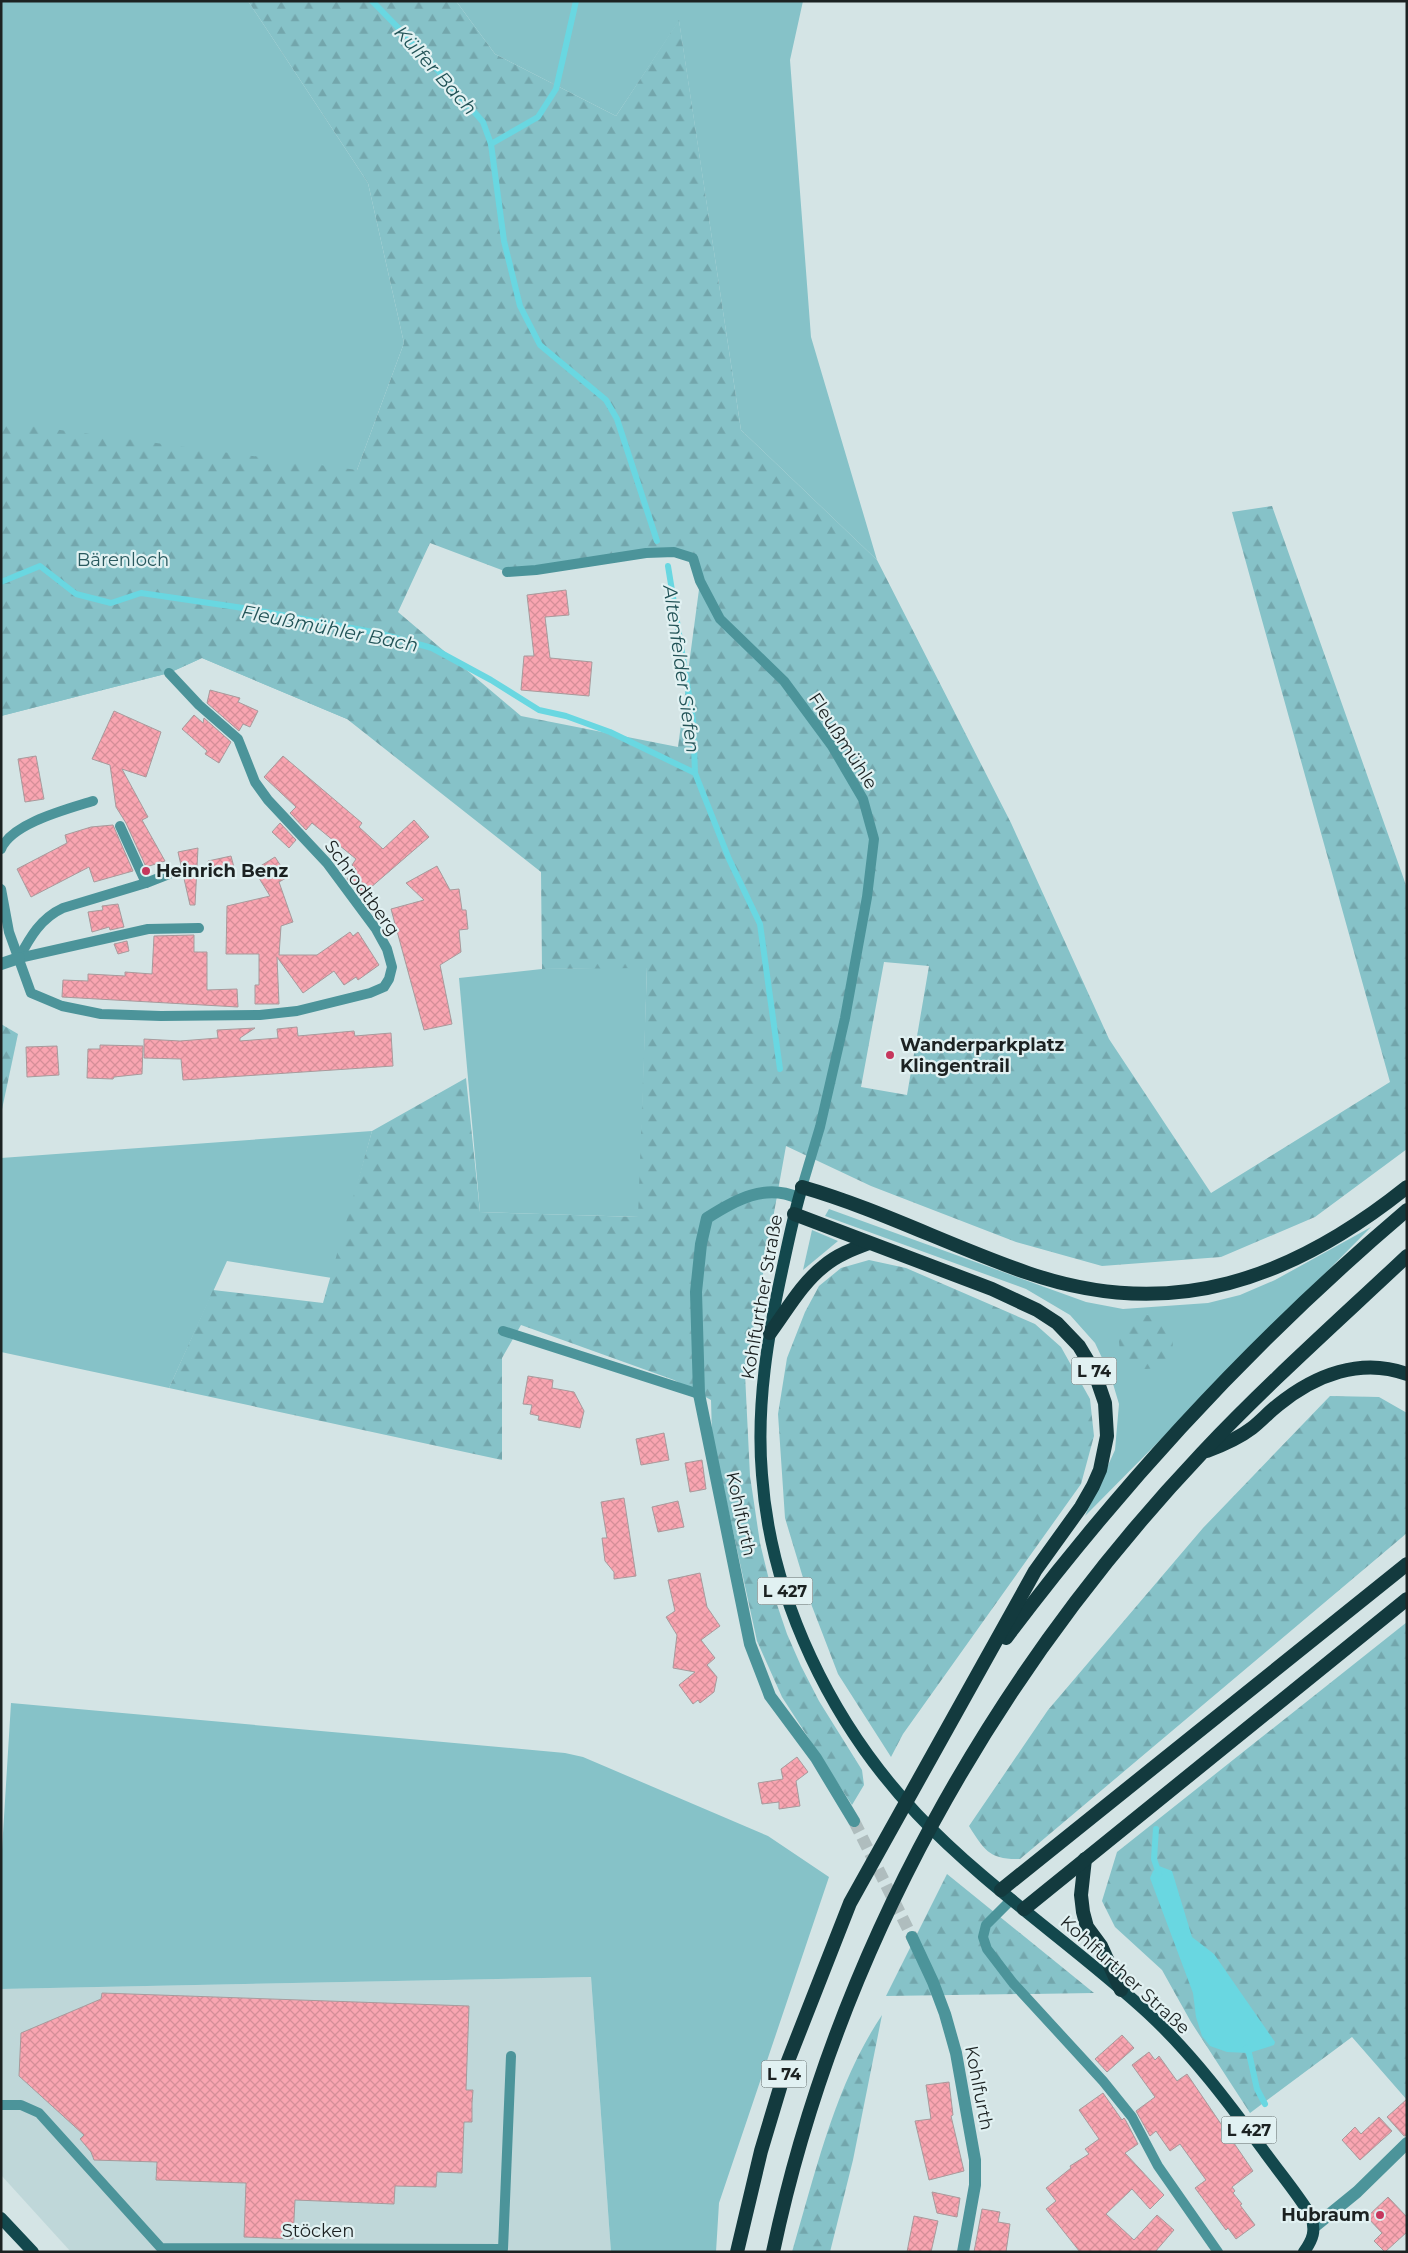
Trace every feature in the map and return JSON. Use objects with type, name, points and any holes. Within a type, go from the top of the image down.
[{"type":"highway","points":[[800,1192],[848,1203],[1028,1273],[1106,1292],[1144,1295],[1183,1293],[1213,1288],[1279,1266],[1315,1249],[1376,1212],[1407,1187]]},
{"type":"highway","name":"L 74","points":[[974,1680],[1048,1582],[1155,1453],[1264,1341],[1407,1210]]},
{"type":"highway","name":"L 74","points":[[737,2252],[761,2151],[788,2061],[850,1903],[930,1756],[1035,1571],[1093,1486],[1104,1454],[1107,1427],[1104,1403],[1088,1359],[1079,1346],[1057,1323],[1017,1299],[794,1214]]},
{"type":"highway","points":[[770,1333],[811,1278],[824,1265],[869,1243]]},
{"type":"highway","name":"L 74","points":[[773,2252],[796,2156],[823,2070],[875,1941],[918,1851],[978,1745],[1009,1697],[1075,1604],[1108,1562],[1202,1453],[1288,1367],[1407,1256]]},
{"type":"highway","name":"L 74","points":[[1202,1453],[1225,1444],[1251,1428],[1279,1404],[1310,1383],[1328,1375],[1349,1368],[1373,1366],[1407,1374]]},
{"type":"highway","points":[[1001,1890],[1407,1564]]},
{"type":"highway","points":[[1024,1909],[1407,1599]]},
{"type":"highway","points":[[1085,1859],[1081,1895],[1087,1927],[1101,1946],[1121,1990]]},
{"type":"main road","name":"Kohlfurther Straße","points":[[800,1192],[770,1333],[761,1416],[762,1477],[771,1542],[782,1580],[798,1627],[832,1696],[874,1762],[917,1814],[955,1852],[1148,2013],[1206,2074],[1304,2206],[1314,2226]]},
{"type":"main road","points":[[1,2218],[32,2252]]},
{"type":"main road","points":[[1304,2252],[1314,2235],[1314,2226]]},
{"type":"street","points":[[1,964],[19,958]]},
{"type":"street","name":"Kohlfurth","points":[[800,1192],[789,1194],[766,1191],[728,1204],[707,1218],[701,1244],[696,1292],[698,1394],[750,1644],[770,1696],[816,1758],[854,1821]]},
{"type":"street","name":"Kohlfurth","points":[[912,1937],[934,1982],[945,2014],[956,2053],[975,2160],[975,2185],[962,2252]]},
{"type":"street","points":[[1314,2226],[1357,2192],[1407,2143]]},
{"type":"lane","name":"Fleußmühle","points":[[507,572],[536,570],[646,553],[674,552],[693,558],[700,582],[720,619],[784,681],[832,746],[863,800],[874,839],[867,897],[837,1054],[820,1127],[800,1192]]},
{"type":"lane","name":"Schrodtberg","points":[[1,889],[9,932],[31,993],[62,1006],[101,1014],[161,1016],[250,1015],[297,1011],[377,991],[384,987],[389,979],[392,967],[387,949],[371,922],[322,857],[268,800],[255,782],[238,739],[199,704],[169,673]]},
{"type":"lane","points":[[1,849],[7,840],[32,822],[93,801]]},
{"type":"lane","points":[[120,826],[146,883]]},
{"type":"lane","points":[[19,958],[33,932],[51,913],[169,874]]},
{"type":"lane","points":[[19,958],[148,929],[199,928]]},
{"type":"lane","points":[[503,1331],[698,1394]]},
{"type":"lane","points":[[1012,1900],[986,1925],[983,1936],[987,1949],[1012,1983],[1103,2081],[1126,2110],[1163,2174],[1218,2252]]},
{"type":"lane","name":"Stöcken","points":[[1,2105],[21,2105],[38,2113],[162,2248],[503,2249],[510,2056]]},
{"type":"shaded area","points":[[1159,1866],[1172,1871],[1192,1937],[1214,1954],[1275,2042],[1274,2045],[1249,2053],[1227,2052],[1210,2046],[1202,2036],[1196,2017],[1193,1993],[1150,1878],[1153,1871]]},
{"type":"shaded area","points":[[591,1977],[611,2252],[71,2252],[1,2175],[1,1989]]},
{"type":"green space","name":"Bärenloch","points":[[1,1],[248,1],[368,183],[404,343],[357,470],[347,719],[202,658],[169,673],[1,716]]},
{"type":"green space","name":"Bärenloch","points":[[248,1],[456,1],[495,54],[616,116],[679,20],[741,430],[877,560],[1011,823],[1109,1039],[1211,1193],[1390,1082],[1232,512],[1272,506],[1407,888],[1407,1149],[1315,1217],[1221,1257],[1102,1266],[1016,1242],[871,1186],[786,1146],[745,1374],[750,1476],[760,1543],[770,1584],[787,1634],[819,1701],[862,1770],[864,1785],[852,1805],[782,1697],[757,1641],[712,1435],[711,1400],[674,1380],[521,1325],[502,1358],[502,1460],[169,1388],[213,1290],[323,1303],[372,1131],[466,1078],[480,1212],[638,1217],[647,968],[542,969],[541,872],[347,719],[202,658],[169,673],[1,716],[1,422],[357,470],[404,343],[368,183]],"holes":[[[430,543],[507,572],[674,552],[693,558],[700,582],[678,747],[521,716],[398,612]],[[884,962],[929,966],[907,1095],[861,1087]]]},
{"type":"green space","points":[[456,1],[803,1],[790,60],[811,337],[877,560],[741,430],[679,21],[616,116],[495,54]]},
{"type":"green space","points":[[647,967],[639,1217],[480,1212],[459,978],[542,969]]},
{"type":"green space","points":[[1,1024],[18,1034],[1,1114]]},
{"type":"green space","points":[[372,1131],[332,1278],[227,1261],[169,1388],[1,1352],[1,1158]]},
{"type":"green space","points":[[829,1209],[1086,1302],[1123,1309],[1208,1303],[1240,1295],[1275,1280],[1371,1227],[1085,1516],[1115,1450],[1119,1404],[1111,1377],[1095,1343],[1070,1315],[1026,1289],[825,1216]]},
{"type":"green space","points":[[812,1230],[838,1241],[803,1270]]},
{"type":"green space","points":[[869,1260],[906,1268],[1035,1324],[1061,1347],[1090,1399],[1094,1436],[1081,1484],[903,1734],[891,1757],[838,1674],[810,1601],[785,1518],[778,1414],[787,1358],[805,1312],[819,1286],[841,1268]]},
{"type":"green space","points":[[1141,1315],[1151,1315],[1161,1319],[1169,1327],[1173,1342],[1169,1357],[1161,1365],[1151,1369],[1141,1369],[1131,1365],[1123,1357],[1119,1347],[1119,1337],[1123,1327],[1131,1319]]},
{"type":"green space","points":[[1330,1396],[1379,1397],[1407,1413],[1407,1533],[1020,1859],[1001,1858],[989,1852],[969,1826],[1048,1710],[1203,1528]]},
{"type":"green space","points":[[1407,1622],[1407,2100],[1352,2037],[1250,2113],[1191,2022],[1162,1970],[1115,1927],[1102,1901],[1117,1852]]},
{"type":"green space","points":[[11,1703],[565,1753],[583,1757],[768,1836],[829,1877],[719,2203],[716,2252],[611,2252],[591,1977],[1,1989],[1,1866]]},
{"type":"green space","points":[[947,1874],[1094,1993],[886,1996]]},
{"type":"green space","points":[[882,2015],[853,2160],[830,2252],[792,2252],[828,2129],[839,2099],[851,2070]]},
{"type":"building","points":[[566,590],[569,615],[545,617],[550,658],[592,662],[589,696],[521,690],[524,656],[534,656],[527,595]]},
{"type":"building","points":[[210,690],[240,698],[238,702],[258,711],[250,727],[243,724],[239,731],[207,703]]},
{"type":"building","points":[[114,711],[161,732],[146,777],[122,769],[148,817],[142,820],[165,861],[146,867],[126,823],[116,807],[110,765],[92,759]]},
{"type":"building","points":[[194,715],[203,723],[204,718],[231,742],[219,763],[205,754],[207,751],[182,729]]},
{"type":"building","points":[[36,756],[44,799],[25,802],[18,759]]},
{"type":"building","points":[[283,756],[362,823],[359,827],[383,849],[414,820],[429,837],[362,895],[347,879],[356,869],[352,865],[356,859],[312,823],[306,830],[290,813],[296,807],[264,777]]},
{"type":"building","points":[[280,823],[296,840],[289,848],[272,832]]},
{"type":"building","points":[[113,825],[133,871],[94,882],[89,867],[31,897],[17,869],[67,843],[65,835],[91,827]]},
{"type":"building","points":[[198,848],[195,905],[190,905],[178,852]]},
{"type":"building","points":[[231,856],[235,871],[211,876],[208,861]]},
{"type":"building","points":[[275,857],[288,877],[279,882],[293,922],[281,926],[279,955],[317,955],[350,932],[353,936],[358,932],[379,965],[358,980],[356,977],[344,985],[334,971],[303,993],[277,957],[279,1004],[255,1004],[255,985],[259,985],[259,954],[226,954],[227,906],[270,896],[254,870]]},
{"type":"building","points":[[437,866],[450,890],[459,889],[462,910],[466,910],[468,929],[459,930],[461,952],[440,965],[452,1024],[424,1030],[391,909],[424,900],[406,883]]},
{"type":"building","points":[[118,904],[124,927],[110,930],[109,927],[92,932],[88,912],[103,910],[102,906]]},
{"type":"building","points":[[194,935],[194,952],[207,952],[207,990],[237,989],[238,1007],[62,997],[63,980],[88,981],[88,974],[125,976],[125,972],[152,974],[154,936]]},
{"type":"building","points":[[127,941],[129,951],[118,954],[114,944]]},
{"type":"building","points":[[297,1027],[298,1036],[354,1031],[355,1036],[391,1033],[393,1066],[183,1080],[181,1059],[144,1058],[144,1039],[180,1041],[218,1038],[217,1030],[255,1028],[240,1038],[240,1041],[278,1038],[277,1029]]},
{"type":"building","points":[[100,1045],[143,1046],[142,1074],[114,1077],[113,1079],[87,1078],[88,1049],[100,1049]]},
{"type":"building","points":[[57,1046],[59,1075],[27,1077],[26,1047]]},
{"type":"building","points":[[528,1376],[553,1380],[552,1388],[574,1392],[584,1411],[580,1428],[538,1420],[539,1416],[530,1414],[532,1405],[523,1404]]},
{"type":"building","points":[[664,1433],[669,1460],[641,1465],[636,1439]]},
{"type":"building","points":[[702,1460],[706,1489],[690,1492],[685,1463]]},
{"type":"building","points":[[624,1498],[636,1576],[614,1579],[614,1572],[605,1561],[602,1538],[607,1538],[601,1502]]},
{"type":"building","points":[[678,1501],[684,1527],[658,1532],[652,1507]]},
{"type":"building","points":[[700,1573],[707,1607],[720,1626],[701,1640],[715,1658],[707,1665],[717,1677],[714,1692],[700,1703],[698,1700],[693,1704],[679,1685],[695,1672],[673,1668],[677,1635],[666,1617],[675,1611],[668,1580]]},
{"type":"building","points":[[797,1757],[808,1772],[796,1781],[800,1806],[779,1809],[779,1802],[762,1804],[758,1783],[783,1779],[781,1769]]},
{"type":"building","points":[[102,1993],[469,2006],[466,2090],[473,2090],[472,2122],[464,2122],[462,2173],[437,2172],[436,2187],[395,2186],[394,2204],[295,2200],[293,2239],[244,2237],[246,2183],[156,2180],[157,2162],[94,2160],[91,2152],[80,2139],[84,2135],[19,2076],[21,2033],[101,1999]]},
{"type":"building","points":[[1122,2035],[1134,2048],[1107,2072],[1095,2059]]},
{"type":"building","points":[[1149,2052],[1155,2060],[1159,2056],[1177,2081],[1187,2074],[1253,2171],[1232,2187],[1235,2191],[1233,2193],[1242,2204],[1240,2205],[1255,2225],[1236,2239],[1228,2228],[1226,2230],[1195,2188],[1206,2180],[1180,2144],[1170,2151],[1156,2131],[1150,2136],[1136,2111],[1155,2097],[1132,2065]]},
{"type":"building","points":[[949,2082],[953,2115],[951,2116],[964,2171],[929,2180],[915,2121],[931,2119],[926,2085]]},
{"type":"building","points":[[1103,2093],[1122,2120],[1124,2118],[1138,2144],[1125,2153],[1164,2195],[1150,2209],[1132,2189],[1106,2214],[1134,2240],[1157,2215],[1174,2230],[1155,2252],[1080,2252],[1046,2209],[1056,2201],[1046,2188],[1071,2168],[1070,2166],[1089,2154],[1085,2149],[1099,2139],[1079,2110]]},
{"type":"building","points":[[1407,2099],[1407,2135],[1404,2136],[1387,2117]]},
{"type":"building","points":[[1379,2117],[1392,2131],[1360,2160],[1342,2140],[1355,2127],[1361,2134]]},
{"type":"building","points":[[932,2192],[960,2198],[957,2217],[937,2213]]},
{"type":"building","points":[[1388,2197],[1407,2217],[1407,2232],[1385,2252],[1374,2241],[1382,2233],[1367,2217]]},
{"type":"building","points":[[982,2209],[1000,2212],[998,2222],[1010,2224],[1006,2252],[974,2252]]},
{"type":"building","points":[[914,2216],[938,2221],[931,2252],[907,2252]]},
{"type":"waterway","name":"Külfer Bach","points":[[372,1],[421,51],[483,122],[491,144]]},
{"type":"waterway","name":"Altenfelder Siefen","points":[[576,1],[556,89],[538,117],[491,144],[504,241],[520,306],[540,345],[606,400],[617,419],[657,541]]},
{"type":"waterway","name":"Fleußmühler Bach","points":[[1,582],[40,566],[76,594],[111,603],[141,593],[250,609],[378,633],[432,648],[491,680],[539,710],[566,716],[610,732],[695,773],[729,859],[760,924],[780,1069]]},
{"type":"waterway","name":"Altenfelder Siefen","points":[[668,566],[693,720],[695,773]]},
{"type":"waterway","name":"Fleußmühler Bach","points":[[1156,1829],[1154,1859],[1159,1874]]},
{"type":"waterway","name":"Fleußmühler Bach","points":[[1246,2048],[1249,2053],[1257,2089],[1265,2104]]},
{"type":"tunnel","points":[[854,1821],[912,1937]]},
{"type":"place","name":"Heinrich Benz","points":[[146,871]]},
{"type":"place","name":"Wanderparkplatz Klingentrail","points":[[890,1055]]},
{"type":"place","name":"Hubraum","points":[[1380,2215]]}]
